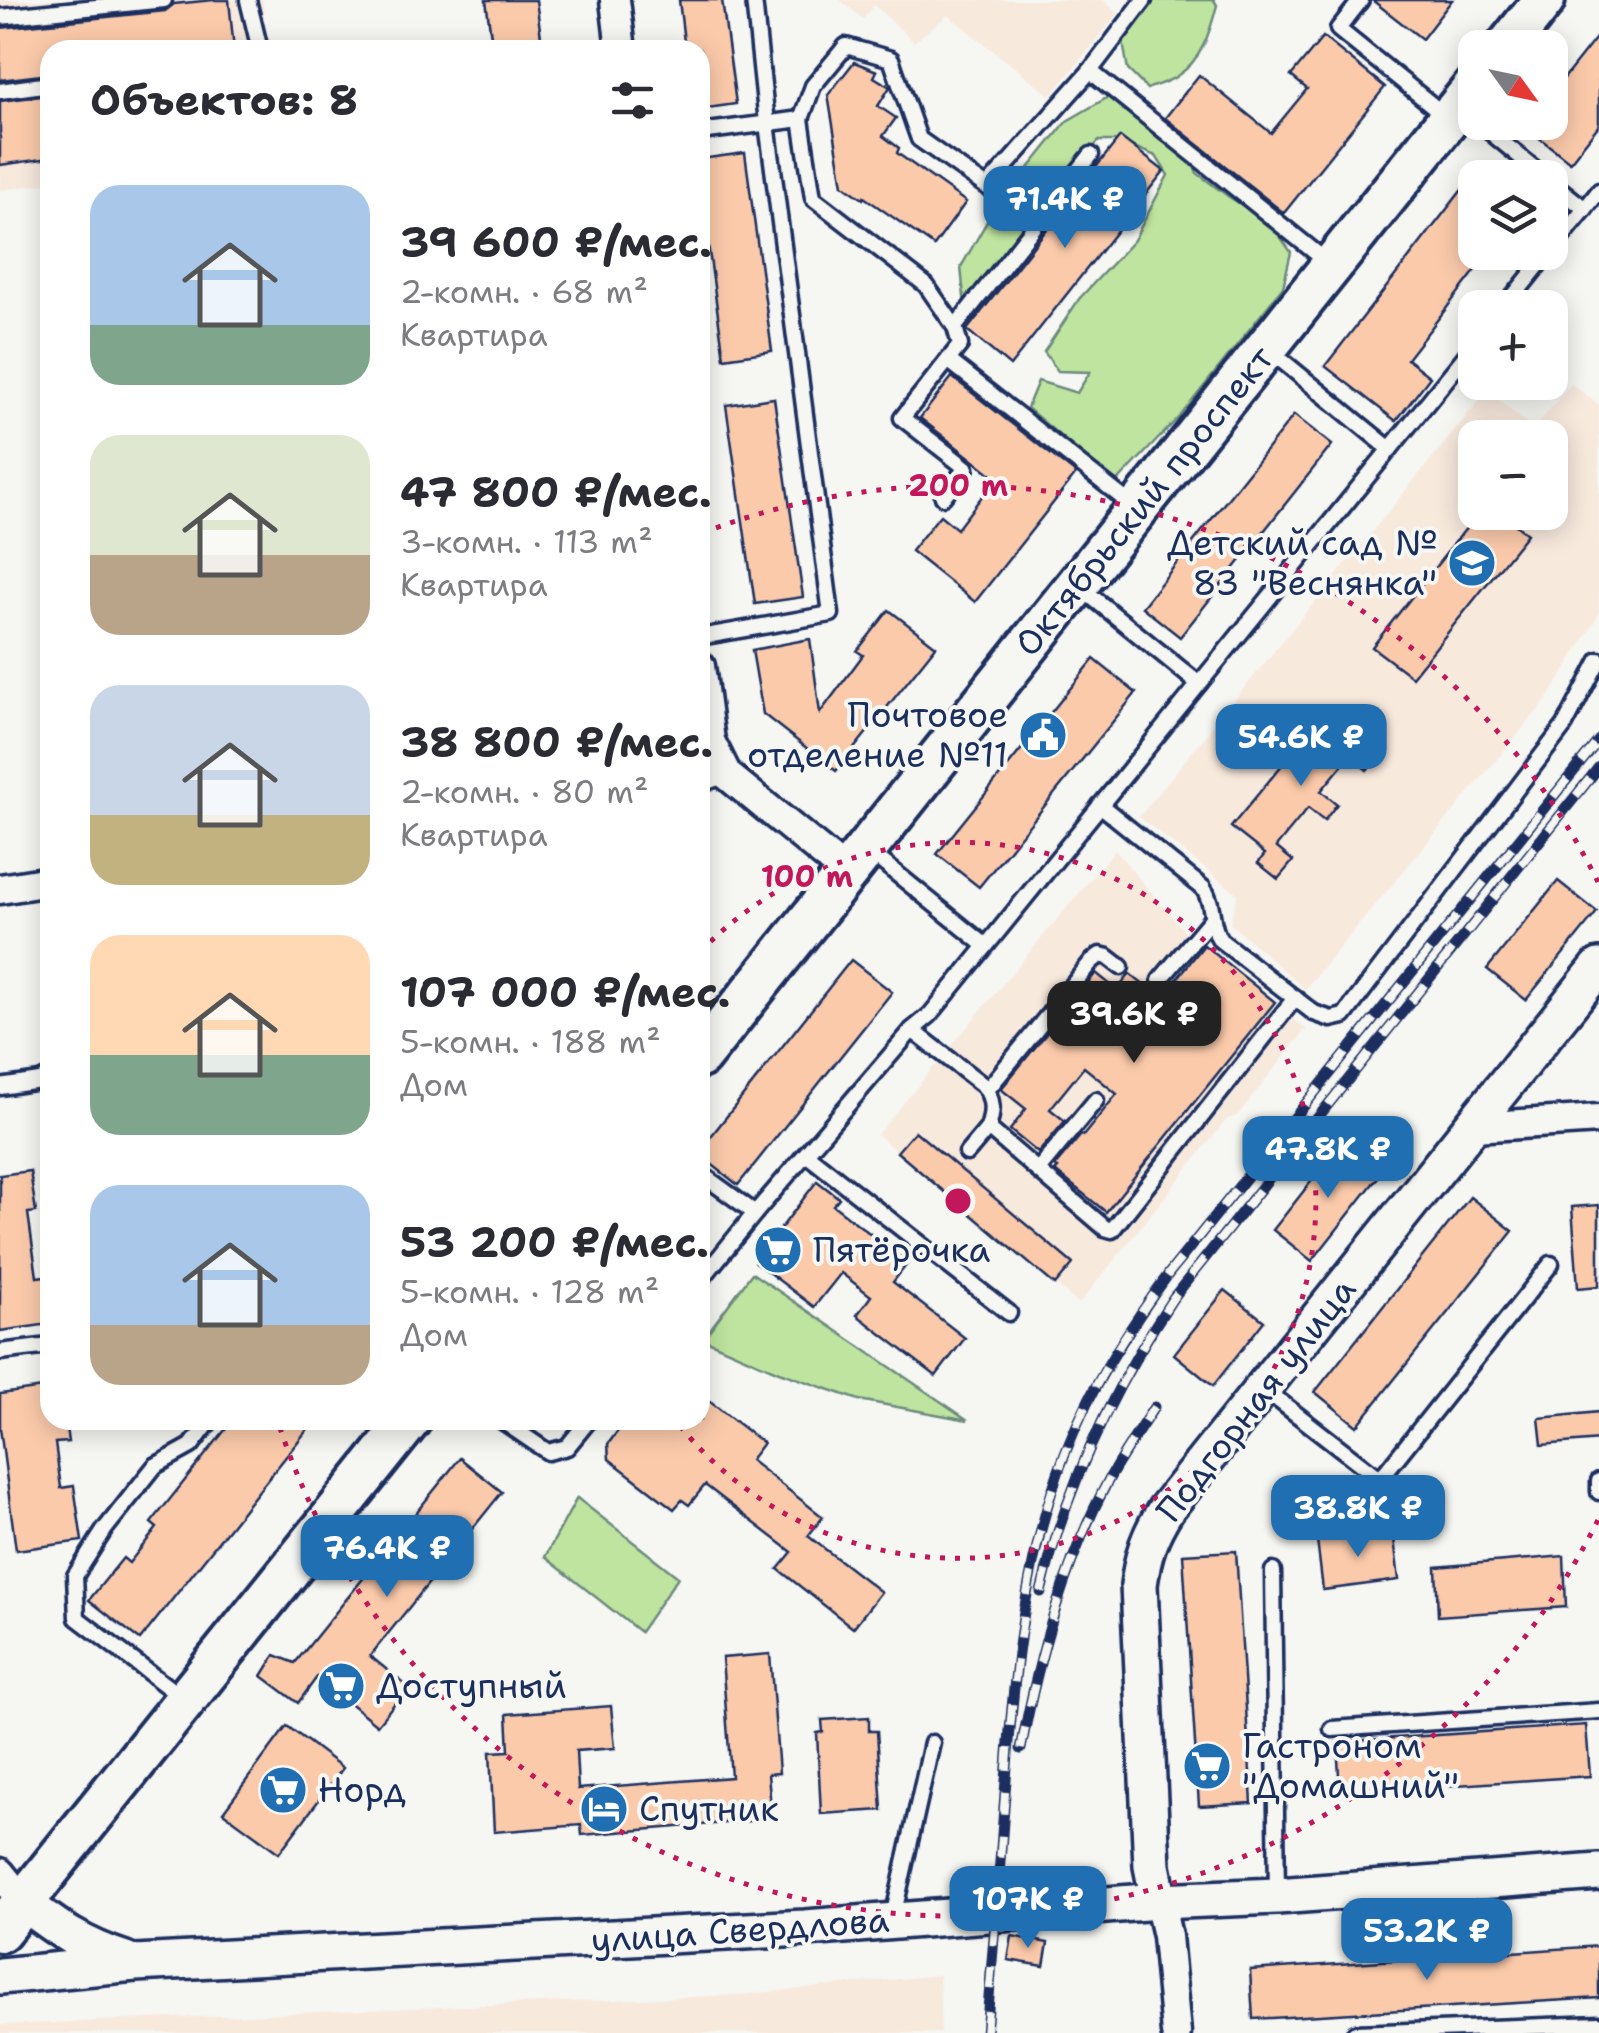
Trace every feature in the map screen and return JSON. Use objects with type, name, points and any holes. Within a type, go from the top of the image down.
[{"type":"main road","points":[[1520,30],[1544,0]]},
{"type":"main road","name":"Октябрьский проспект","points":[[710,1045],[1332,265],[1458,121]]},
{"type":"main road","points":[[8,1903],[186,1701],[402,1430]]},
{"type":"street","points":[[615,0],[620,40]]},
{"type":"street","points":[[710,741],[728,775],[857,861]]},
{"type":"street","points":[[0,889],[40,883]]},
{"type":"street","name":"Подгорная улица","points":[[1176,2033],[1167,1936],[1152,1866],[1138,1585],[1143,1554],[1166,1510],[1599,967]]},
{"type":"street","points":[[1473,1127],[1599,1119]]},
{"type":"street","name":"улица Свердлова","points":[[0,1976],[135,1963],[765,1930],[1599,1872]]},
{"type":"street","points":[[8,1903],[94,1950],[135,1963]]},
{"type":"lane","points":[[0,17],[164,0]]},
{"type":"lane","points":[[248,0],[258,40]]},
{"type":"lane","points":[[710,636],[830,614],[754,0]]},
{"type":"lane","points":[[942,498],[966,468],[902,418],[960,345],[955,327],[926,285],[814,198],[801,119],[813,86],[846,46],[891,59],[919,139],[988,187],[1090,70],[1144,0]]},
{"type":"lane","points":[[1360,0],[1338,30],[1458,105]]},
{"type":"lane","points":[[1090,70],[1332,265]]},
{"type":"lane","points":[[0,91],[40,85]]},
{"type":"lane","points":[[710,131],[801,119]]},
{"type":"lane","points":[[1502,140],[1525,160]]},
{"type":"lane","points":[[955,327],[1091,155]]},
{"type":"lane","points":[[1568,229],[1599,191]]},
{"type":"lane","points":[[1568,196],[1584,209]]},
{"type":"lane","points":[[1519,290],[1535,270]]},
{"type":"lane","points":[[1266,348],[1390,448]]},
{"type":"lane","points":[[948,360],[1137,509]]},
{"type":"lane","points":[[710,1269],[912,1030],[930,1015],[1458,365]]},
{"type":"lane","points":[[1077,585],[1199,684]]},
{"type":"lane","points":[[1100,805],[1203,888],[1210,897],[1215,933],[1220,940],[1314,1013],[1331,1020],[1344,1016],[1565,725],[1599,660]]},
{"type":"lane","points":[[710,781],[728,775]]},
{"type":"lane","points":[[857,861],[986,946]]},
{"type":"lane","points":[[1160,980],[1212,918]]},
{"type":"lane","points":[[987,1090],[1091,962],[1100,955],[1121,967]]},
{"type":"lane","points":[[988,1128],[1112,1230],[1294,998]]},
{"type":"lane","points":[[912,1030],[991,1097],[988,1128],[967,1153]]},
{"type":"lane","points":[[0,1087],[40,1080]]},
{"type":"lane","points":[[1038,1170],[1096,1100]]},
{"type":"lane","points":[[806,1154],[1009,1313]]},
{"type":"lane","points":[[710,1180],[754,1213]]},
{"type":"lane","points":[[1264,1388],[1380,1479],[1551,1264]]},
{"type":"lane","points":[[0,1352],[40,1347]]},
{"type":"lane","points":[[186,1701],[77,1618],[76,1576],[104,1529],[155,1466],[191,1446],[203,1430]]},
{"type":"lane","points":[[516,1430],[548,1452],[567,1448],[581,1430]]},
{"type":"lane","points":[[1599,1482],[1599,1492]]},
{"type":"lane","points":[[1273,1571],[1277,1896]]},
{"type":"lane","points":[[1332,1729],[1599,1711]]},
{"type":"lane","points":[[892,1921],[932,1742]]},
{"type":"lane","points":[[1355,2033],[1599,2024]]},
{"type":"shaded area","points":[[0,0],[262,0],[268,40],[40,40],[40,184],[0,190]]},
{"type":"shaded area","points":[[840,0],[1103,0],[1118,13],[1051,96],[948,15],[914,42],[874,5],[863,19]]},
{"type":"shaded area","points":[[1571,384],[1599,405],[1599,614],[1549,697],[1305,989],[1230,923],[1238,894],[1139,817],[1458,426],[1458,530],[1568,530],[1568,420],[1541,420],[1558,400],[1568,400]]},
{"type":"shaded area","points":[[1480,400],[1498,400],[1523,420],[1463,420]]},
{"type":"shaded area","points":[[1115,850],[1182,929],[1306,1029],[1237,1116],[1227,1119],[1079,1304],[877,1135]]},
{"type":"shaded area","points":[[939,1975],[941,2033],[0,2033],[0,2025],[738,1995]]},
{"type":"green space","points":[[1139,0],[1214,0],[1217,5],[1208,35],[1193,62],[1174,78],[1147,89],[1128,70],[1122,37]]},
{"type":"green space","points":[[1117,92],[1183,146],[1197,173],[1270,222],[1291,252],[1283,287],[1182,414],[1116,483],[1027,408],[1038,381],[1077,393],[1090,372],[1058,371],[1044,352],[1079,299],[1134,240],[1168,175],[1156,156],[1119,141],[1099,141],[965,307],[961,267],[989,218],[1067,121]]},
{"type":"green space","points":[[752,1273],[968,1420],[859,1400],[779,1372],[710,1342],[710,1330]]},
{"type":"green space","points":[[577,1498],[678,1577],[640,1632],[545,1557]]},
{"type":"building","points":[[229,0],[233,40],[40,40],[40,75],[0,80],[0,28],[165,11],[174,4]]},
{"type":"building","points":[[486,0],[536,0],[541,37],[491,40]]},
{"type":"building","points":[[679,0],[722,0],[736,104],[710,108],[710,40],[684,40]]},
{"type":"building","points":[[1372,0],[1452,0],[1422,39]]},
{"type":"building","points":[[1599,34],[1599,125],[1570,162],[1542,140],[1568,140],[1568,73]]},
{"type":"building","points":[[1323,37],[1385,87],[1284,213],[1165,118],[1199,75],[1271,133],[1307,89],[1291,76]]},
{"type":"building","points":[[854,62],[877,71],[874,77],[890,87],[878,106],[896,118],[883,136],[899,148],[897,153],[966,202],[934,246],[843,185],[828,95]]},
{"type":"building","points":[[40,96],[40,159],[0,165],[0,101]]},
{"type":"building","points":[[1120,137],[1164,171],[1010,366],[967,330]]},
{"type":"building","points":[[745,153],[772,351],[724,358],[710,258],[710,158]]},
{"type":"building","points":[[1458,195],[1458,270],[1476,270],[1407,359],[1430,377],[1396,421],[1325,366]]},
{"type":"building","points":[[952,377],[1076,474],[975,602],[911,551],[940,515],[957,529],[996,478],[920,418]]},
{"type":"building","points":[[774,398],[803,597],[755,604],[726,405]]},
{"type":"building","points":[[1294,415],[1332,445],[1180,637],[1142,607]]},
{"type":"building","points":[[1465,530],[1522,530],[1527,534],[1412,677],[1372,647]]},
{"type":"building","points":[[889,610],[936,646],[836,771],[763,714],[752,650],[810,639],[820,713],[863,655],[857,651]]},
{"type":"building","points":[[1094,659],[1136,693],[979,887],[937,854]]},
{"type":"building","points":[[1324,714],[1357,740],[1361,734],[1382,751],[1367,770],[1350,756],[1321,791],[1337,804],[1324,821],[1308,808],[1276,847],[1293,861],[1278,879],[1258,863],[1265,854],[1231,827]]},
{"type":"building","points":[[1558,881],[1597,912],[1526,1000],[1487,969]]},
{"type":"building","points":[[1204,945],[1275,1002],[1106,1212],[1055,1171],[1055,1166],[1117,1094],[1084,1067],[1050,1109],[1065,1121],[1038,1153],[1010,1130],[1026,1109],[1001,1089],[1096,973],[1117,990],[1130,974],[1161,999]]},
{"type":"building","points":[[851,960],[892,992],[738,1185],[710,1163],[710,1137]]},
{"type":"building","points":[[915,1131],[1073,1264],[1055,1285],[897,1152]]},
{"type":"building","points":[[1343,1141],[1382,1172],[1312,1261],[1273,1230]]},
{"type":"building","points":[[30,1171],[36,1212],[28,1213],[37,1277],[40,1277],[40,1325],[0,1331],[0,1175]]},
{"type":"building","points":[[817,1181],[839,1198],[833,1205],[908,1263],[893,1282],[965,1338],[936,1376],[857,1315],[871,1296],[841,1273],[814,1307],[755,1262]]},
{"type":"building","points":[[1470,1197],[1513,1231],[1357,1426],[1315,1392]]},
{"type":"building","points":[[1599,1205],[1599,1286],[1578,1288],[1572,1207]]},
{"type":"building","points":[[1225,1290],[1264,1321],[1213,1386],[1174,1354]]},
{"type":"building","points":[[40,1388],[40,1430],[66,1430],[68,1442],[55,1443],[61,1488],[74,1486],[82,1541],[16,1550],[0,1428],[0,1394]]},
{"type":"building","points":[[710,1402],[763,1443],[750,1460],[823,1517],[808,1536],[881,1592],[853,1628],[778,1569],[792,1552],[705,1485],[689,1505],[682,1500],[674,1509],[609,1459],[608,1444],[618,1430],[710,1430]]},
{"type":"building","points":[[1599,1412],[1599,1440],[1542,1445],[1539,1418]]},
{"type":"building","points":[[225,1430],[307,1430],[140,1640],[89,1600],[123,1558],[129,1563],[157,1528],[151,1523]]},
{"type":"building","points":[[460,1458],[502,1492],[370,1656],[408,1687],[377,1725],[317,1677],[298,1703],[262,1676],[275,1655],[295,1663]]},
{"type":"building","points":[[1393,1530],[1399,1580],[1323,1590],[1317,1540]]},
{"type":"building","points":[[1236,1551],[1252,1803],[1199,1806],[1183,1554]]},
{"type":"building","points":[[1564,1556],[1566,1607],[1438,1616],[1436,1567]]},
{"type":"building","points":[[770,1654],[779,1773],[768,1774],[772,1819],[582,1835],[581,1825],[494,1832],[490,1752],[509,1751],[507,1714],[611,1706],[615,1748],[576,1751],[578,1789],[731,1777],[722,1658]]},
{"type":"building","points":[[869,1717],[869,1731],[877,1731],[882,1810],[821,1814],[817,1733],[823,1732],[822,1720]]},
{"type":"building","points":[[1586,1725],[1590,1776],[1340,1793],[1337,1742]]},
{"type":"building","name":"Норд","points":[[287,1726],[343,1768],[279,1853],[223,1812]]},
{"type":"building","points":[[1012,1936],[1048,1943],[1044,1966],[1008,1960]]},
{"type":"building","points":[[1599,1946],[1599,1998],[1253,2019],[1250,1970]]},
{"type":"railway","points":[[986,2033],[1011,1717],[1024,1613],[1046,1512],[1082,1414],[1122,1341],[1170,1272],[1599,740]]},
{"type":"railway","points":[[1041,1592],[1064,1514],[1094,1439],[1173,1298],[1599,767]]},
{"type":"railway","points":[[1021,1749],[1036,1679],[1066,1577],[1109,1479],[1154,1407]]},
{"type":"place","name":"Детский сад № 83 \"Веснянка\"","points":[[1472,563]]},
{"type":"place","name":"Почтовое отделение №11","points":[[1043,735]]},
{"type":"place","name":"Пятёрочка","points":[[778,1250]]},
{"type":"place","name":"Доступный","points":[[341,1686]]},
{"type":"place","name":"Гастроном \"Домашний\"","points":[[1207,1766]]},
{"type":"place","name":"Норд","points":[[283,1790]]},
{"type":"place","name":"Спутник","points":[[604,1809]]}]
